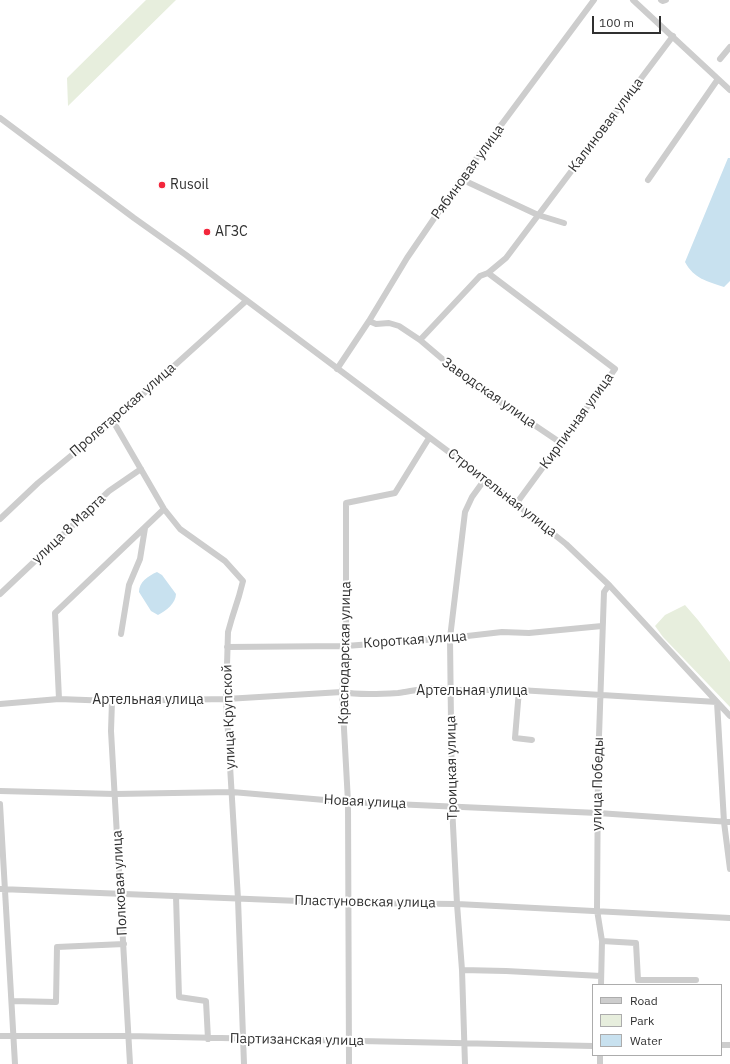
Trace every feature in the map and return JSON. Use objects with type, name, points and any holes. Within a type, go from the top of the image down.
[{"type":"street","name":"Рябиновая улица","points":[[337,369],[369,321],[407,258],[461,179],[594,0]]},
{"type":"street","points":[[633,0],[730,90]]},
{"type":"street","points":[[661,0],[666,0]]},
{"type":"street","name":"Калиновая улица","points":[[420,340],[480,276],[488,273],[506,258],[673,36]]},
{"type":"street","points":[[720,59],[730,47]]},
{"type":"street","points":[[648,180],[718,79]]},
{"type":"street","name":"Строительная улица","points":[[0,118],[485,479],[566,544],[609,585],[730,716]]},
{"type":"street","points":[[461,179],[538,215],[564,223]]},
{"type":"street","name":"Кирпичная улица","points":[[488,273],[615,369],[516,504]]},
{"type":"street","name":"Пролетарская улица","points":[[0,520],[38,483],[113,421],[246,301]]},
{"type":"street","name":"Заводская улица","points":[[369,321],[376,324],[388,323],[400,326],[420,340],[466,379],[561,443]]},
{"type":"street","name":"улица Крупской","points":[[113,421],[164,509],[180,529],[225,562],[243,581],[240,596],[228,632],[226,699],[238,899],[244,1064]]},
{"type":"street","name":"Краснодарская улица","points":[[349,1064],[348,802],[342,692],[346,646],[346,503],[396,493],[429,438]]},
{"type":"street","name":"улица 8 Марта","points":[[0,594],[109,491],[141,469]]},
{"type":"street","name":"Троицкая улица","points":[[465,1064],[462,970],[452,806],[450,638],[465,512],[472,497],[485,479]]},
{"type":"street","points":[[59,700],[55,613],[164,509]]},
{"type":"street","points":[[121,634],[130,585],[140,559],[145,528]]},
{"type":"street","name":"улица Победы","points":[[601,984],[602,941],[597,910],[598,765],[604,592],[609,585]]},
{"type":"street","name":"Короткая улица","points":[[227,647],[346,646],[450,638],[502,632],[528,633],[602,626]]},
{"type":"street","name":"Артельная улица","points":[[0,704],[59,700],[112,701],[226,699],[342,692],[397,693],[410,690],[444,688],[450,690],[518,690],[717,702]]},
{"type":"street","points":[[518,690],[515,738],[532,740]]},
{"type":"street","name":"Полковая улица","points":[[112,701],[111,731],[130,1064]]},
{"type":"street","points":[[717,702],[730,869]]},
{"type":"street","name":"Новая улица","points":[[0,791],[115,794],[232,792],[348,802],[598,813],[727,822]]},
{"type":"street","points":[[0,804],[2,889],[12,1001],[15,1064]]},
{"type":"street","name":"Пластуновская улица","points":[[2,889],[349,903],[457,904],[730,918]]},
{"type":"street","points":[[176,896],[179,997],[206,1000],[208,1039]]},
{"type":"street","points":[[602,941],[636,943],[638,980],[696,980]]},
{"type":"street","points":[[12,1001],[56,1002],[56,947],[124,944]]},
{"type":"street","points":[[462,970],[601,976]]},
{"type":"street","name":"Партизанская улица","points":[[0,1036],[128,1036],[208,1039],[349,1040],[592,1046]]},
{"type":"green space","points":[[146,0],[176,0],[68,106],[67,78]]},
{"type":"green space","points":[[685,605],[730,662],[730,707],[663,637],[655,626],[665,615]]},
{"type":"water","points":[[728,158],[730,158],[730,281],[724,287],[697,276],[685,262]]},
{"type":"water","points":[[157,572],[162,575],[176,594],[174,601],[170,606],[158,615],[151,611],[139,592],[142,582],[150,575]]},
{"type":"place","name":"Rusoil","points":[[162,185]]},
{"type":"place","name":"АГЗС","points":[[207,232]]}]
